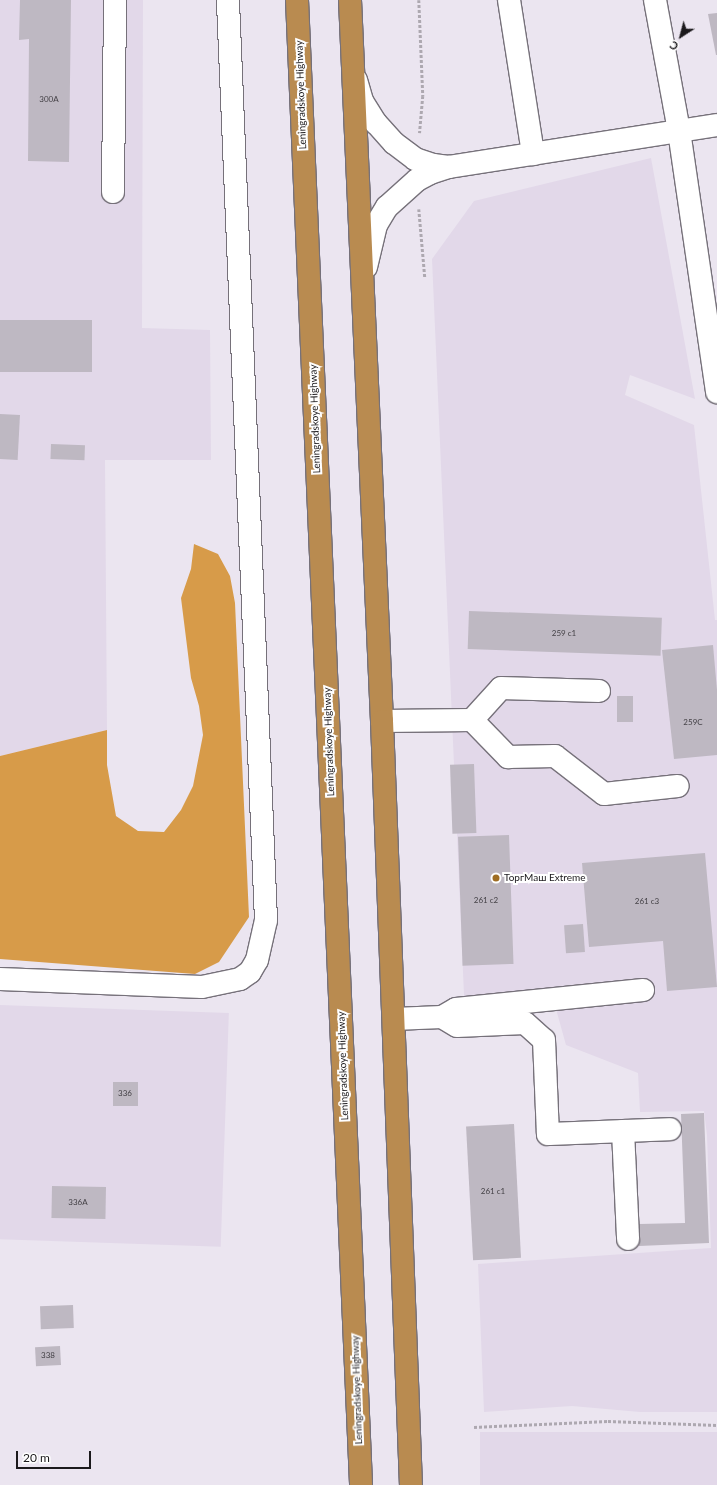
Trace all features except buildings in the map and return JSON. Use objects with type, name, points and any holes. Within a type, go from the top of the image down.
[{"type":"highway","name":"Leningradskoye Highway","points":[[297,0],[361,1485]]},
{"type":"highway","points":[[350,0],[382,721],[411,1485]]},
{"type":"street","points":[[113,192],[115,0]]},
{"type":"street","points":[[0,979],[202,987],[240,979],[250,972],[257,960],[265,927],[228,0]]},
{"type":"street","points":[[509,0],[533,154]]},
{"type":"street","points":[[655,0],[679,131],[717,392]]},
{"type":"street","points":[[353,69],[362,101],[376,123],[394,143],[415,159],[434,165],[449,167]]},
{"type":"street","points":[[362,286],[370,244],[376,225],[387,207],[417,180],[449,167],[717,125]]},
{"type":"street","points":[[472,720],[501,688],[599,691]]},
{"type":"street","points":[[382,721],[472,720],[508,757],[555,756],[604,794],[678,786]]},
{"type":"street","points":[[394,1019],[442,1017],[456,1008],[643,990]]},
{"type":"street","points":[[442,1017],[457,1026],[525,1023],[544,1040],[548,1134],[670,1129]]},
{"type":"street","points":[[623,1131],[628,1240]]},
{"type":"path","points":[[419,0],[423,96],[419,138]]},
{"type":"path","points":[[474,1427],[608,1421],[717,1425]]},
{"type":"shaded area","points":[[0,0],[143,0],[142,328],[210,330],[211,460],[105,460],[107,730],[0,756]]},
{"type":"shaded area","points":[[651,158],[695,399],[630,375],[625,395],[694,425],[715,620],[717,620],[717,1412],[640,1412],[572,1406],[484,1412],[478,1264],[711,1248],[707,1135],[704,1111],[640,1112],[638,1073],[566,1045],[556,1009],[465,1018],[432,259],[474,201]]},
{"type":"shaded area","points":[[194,544],[218,554],[230,576],[235,603],[249,917],[219,962],[195,974],[0,959],[0,756],[107,730],[107,765],[116,816],[138,831],[164,832],[181,810],[193,786],[203,735],[199,706],[191,678],[181,598],[191,569]]},
{"type":"shaded area","points":[[0,1005],[229,1013],[221,1247],[0,1239]]},
{"type":"shaded area","points":[[480,1432],[717,1432],[717,1485],[480,1485]]},
{"type":"place","name":"ТоргМаш Extreme","points":[[496,878]]}]
